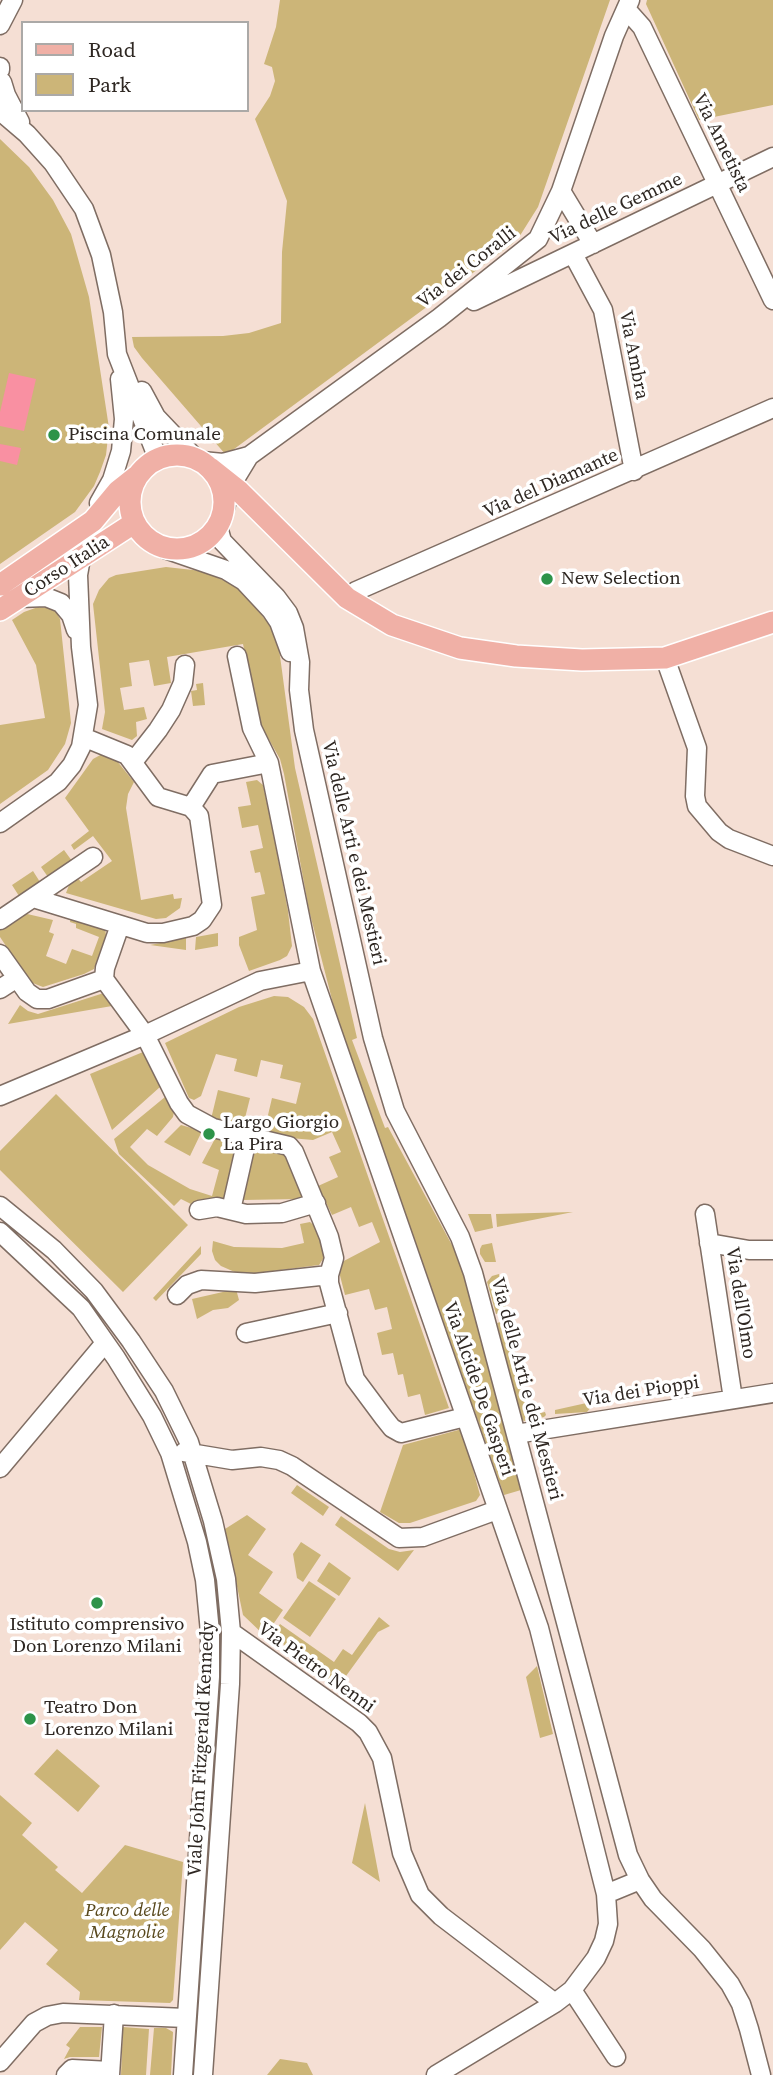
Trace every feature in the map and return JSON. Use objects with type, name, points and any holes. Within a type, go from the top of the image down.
[{"type":"main road","points":[[202,462],[223,487],[221,520],[208,539],[195,547],[180,550],[165,549],[142,535],[134,523],[130,498],[139,475],[158,459],[170,455],[202,462],[232,484],[347,598],[392,625],[422,637],[490,653],[582,660],[665,658],[773,622]]},
{"type":"main road","name":"Corso Italia","points":[[0,585],[93,521],[118,491],[139,475]]},
{"type":"main road","points":[[221,520],[238,515],[249,517],[283,534]]},
{"type":"main road","name":"Corso Italia","points":[[0,610],[134,523]]},
{"type":"street","points":[[0,40],[2,23],[13,0]]},
{"type":"street","name":"Via Ametista","points":[[628,4],[642,27],[718,184],[768,276],[773,300]]},
{"type":"street","name":"Via dei Coralli","points":[[249,456],[439,318],[538,239],[561,191],[614,36],[628,4]]},
{"type":"street","points":[[0,75],[13,110],[27,134]]},
{"type":"street","points":[[0,111],[27,134],[53,163],[84,209],[101,255],[113,312],[124,419],[117,467],[98,505],[69,539]]},
{"type":"street","name":"Via delle Gemme","points":[[439,318],[773,157]]},
{"type":"street","points":[[561,191],[593,244]]},
{"type":"street","points":[[538,239],[552,262]]},
{"type":"street","name":"Via Ambra","points":[[573,254],[603,310],[634,471]]},
{"type":"street","points":[[113,312],[145,398],[156,417],[202,462],[223,463],[249,456]]},
{"type":"street","points":[[117,354],[158,459]]},
{"type":"street","name":"Via del Diamante","points":[[347,598],[356,591],[773,408]]},
{"type":"street","points":[[249,456],[232,484],[221,520],[222,541],[289,613],[300,662],[299,690]]},
{"type":"street","points":[[165,549],[226,570],[244,581],[256,593],[279,622],[288,645],[299,690]]},
{"type":"street","points":[[0,823],[58,782],[72,765],[83,737],[88,705],[81,647],[78,575],[81,558]]},
{"type":"street","points":[[19,598],[46,597],[61,603],[71,615],[81,647]]},
{"type":"street","name":"Via Alcide De Gasperi","points":[[237,656],[252,728],[269,763],[311,971],[539,1628],[606,1894],[608,1924],[604,1941],[596,1958],[572,1990],[436,2075]]},
{"type":"street","points":[[665,658],[697,748],[697,806],[719,832],[729,839],[773,856]]},
{"type":"street","points":[[133,762],[171,710],[183,683],[185,664]]},
{"type":"street","name":"Via delle Arti e dei Mestieri","points":[[299,690],[304,730],[373,1038],[395,1111],[460,1237],[474,1273],[628,1855],[653,1899],[702,1949],[730,1984],[741,2004],[761,2075]]},
{"type":"street","points":[[33,898],[147,933],[163,933],[193,926],[209,913],[212,905],[199,816],[191,807],[158,796],[127,755],[83,737]]},
{"type":"street","points":[[191,807],[212,774],[269,763]]},
{"type":"street","points":[[0,920],[93,857]]},
{"type":"street","points":[[104,979],[120,925]]},
{"type":"street","points":[[0,954],[27,992],[37,999],[48,999],[104,979]]},
{"type":"street","points":[[0,1096],[145,1035],[260,981],[311,971]]},
{"type":"street","points":[[0,989],[17,978]]},
{"type":"street","points":[[104,979],[145,1035],[187,1114],[214,1128],[289,1146],[294,1152],[330,1237],[334,1258],[328,1275],[355,1379],[392,1429],[401,1433],[465,1417]]},
{"type":"street","points":[[231,1210],[248,1135]]},
{"type":"street","points":[[200,1210],[217,1207],[246,1214],[282,1213],[316,1203]]},
{"type":"street","name":"Viale John Fitzgerald Kennedy","points":[[0,1206],[54,1250],[94,1291],[164,1391],[183,1450],[213,1521],[226,1579],[231,1632],[230,1684],[203,2075]]},
{"type":"street","name":"Via dell'Olmo","points":[[705,1214],[733,1399]]},
{"type":"street","name":"Viale John Fitzgerald Kennedy","points":[[0,1232],[81,1308],[152,1416],[183,1450],[205,1580],[210,1632],[210,1677],[183,2075]]},
{"type":"street","points":[[709,1243],[749,1250],[773,1250]]},
{"type":"street","points":[[177,1295],[187,1285],[201,1280],[255,1283],[328,1275]]},
{"type":"street","points":[[246,1334],[338,1313]]},
{"type":"street","points":[[0,1468],[105,1343]]},
{"type":"street","name":"Via dei Pioppi","points":[[516,1434],[773,1393]]},
{"type":"street","points":[[183,1450],[232,1460],[261,1457],[279,1460],[399,1538],[423,1537],[498,1510]]},
{"type":"street","name":"Via Pietro Nenni","points":[[231,1632],[368,1732],[382,1758],[406,1868],[420,1895],[442,1916],[555,2003]]},
{"type":"street","points":[[606,1894],[640,1880]]},
{"type":"street","points":[[572,1990],[616,2057]]},
{"type":"street","points":[[0,2062],[34,2023],[47,2016],[63,2013],[186,2018]]},
{"type":"street","points":[[66,2075],[72,2069],[110,2073],[114,2014]]},
{"type":"green space","points":[[280,0],[610,0],[538,207],[521,234],[512,244],[226,455],[142,358],[134,347],[132,337],[223,336],[249,333],[281,323],[282,252],[287,201],[255,119],[270,96],[275,81],[272,67],[264,64],[276,27]]},
{"type":"green space","points":[[647,0],[773,0],[773,105],[699,120],[646,4]]},
{"type":"green space","name":"Piscina Comunale","points":[[0,139],[29,167],[53,200],[71,234],[89,297],[109,428],[106,455],[100,472],[94,486],[75,512],[0,564]]},
{"type":"green space","points":[[166,567],[202,571],[232,584],[269,624],[278,641],[295,768],[357,1038],[352,1040],[385,1128],[388,1127],[459,1258],[521,1490],[504,1495],[337,1019],[309,910],[284,774],[280,759],[259,722],[243,644],[167,657],[171,683],[154,686],[149,660],[129,663],[132,686],[120,688],[124,710],[144,707],[147,719],[136,722],[137,736],[132,740],[102,729],[105,712],[93,604],[99,590],[109,578]]},
{"type":"green space","points":[[38,607],[54,608],[60,619],[71,723],[65,744],[48,770],[0,804],[0,725],[45,718],[36,665],[12,620]]},
{"type":"green space","points":[[203,683],[205,705],[193,706],[191,691],[197,690],[196,684]]},
{"type":"green space","points":[[104,753],[113,756],[134,782],[128,794],[126,808],[141,900],[173,894],[174,899],[182,898],[180,908],[166,918],[156,919],[66,893],[71,880],[76,876],[81,882],[112,861],[93,836],[74,850],[71,845],[89,831],[65,798],[93,759]]},
{"type":"green space","points":[[257,780],[263,785],[271,822],[292,946],[287,956],[249,971],[239,945],[239,937],[257,930],[251,897],[265,894],[260,872],[255,873],[250,851],[263,848],[258,825],[242,828],[238,807],[251,805],[246,782]]},
{"type":"green space","points":[[64,850],[72,861],[48,877],[41,867]]},
{"type":"green space","points":[[33,871],[40,882],[19,896],[12,885]]},
{"type":"green space","points":[[23,913],[53,920],[49,932],[54,934],[46,956],[66,964],[72,949],[92,956],[99,937],[76,928],[76,924],[70,922],[71,916],[105,928],[106,935],[94,969],[43,987],[30,982],[0,937],[0,929]]},
{"type":"green space","points":[[218,933],[218,946],[195,950],[196,937]]},
{"type":"green space","points":[[186,938],[186,950],[150,945]]},
{"type":"green space","points":[[107,992],[124,1018],[121,1020],[112,1006],[8,1024],[20,1005],[38,1014]]},
{"type":"green space","points":[[274,996],[288,997],[304,1007],[313,1019],[449,1408],[425,1415],[420,1394],[408,1397],[403,1374],[398,1375],[393,1353],[382,1355],[377,1333],[392,1329],[387,1307],[375,1310],[369,1289],[345,1295],[338,1268],[340,1263],[380,1242],[372,1222],[359,1227],[351,1207],[332,1215],[318,1186],[338,1177],[329,1157],[341,1152],[332,1132],[313,1140],[264,1132],[272,1098],[296,1104],[301,1083],[280,1078],[283,1065],[261,1060],[257,1077],[234,1071],[237,1059],[216,1054],[201,1096],[194,1100],[189,1098],[165,1043],[239,1007]]},
{"type":"green space","points":[[143,1052],[160,1087],[112,1130],[90,1074]]},
{"type":"green space","points":[[218,1090],[250,1098],[243,1126],[211,1119]]},
{"type":"green space","points":[[56,1094],[188,1225],[123,1292],[0,1170],[0,1151]]},
{"type":"green space","points":[[165,1097],[174,1112],[173,1117],[157,1136],[147,1129],[130,1147],[148,1165],[190,1189],[212,1196],[219,1170],[202,1163],[217,1135],[239,1142],[225,1198],[221,1201],[193,1205],[181,1199],[174,1206],[119,1154],[114,1139]]},
{"type":"green space","points":[[181,1125],[202,1131],[190,1156],[164,1142]]},
{"type":"green space","points":[[253,1146],[285,1154],[302,1196],[299,1199],[243,1200]]},
{"type":"green space","points":[[573,1212],[497,1227],[496,1214]]},
{"type":"green space","points":[[468,1214],[491,1214],[493,1228],[475,1232]]},
{"type":"green space","points":[[310,1222],[317,1228],[323,1249],[323,1259],[319,1265],[237,1273],[221,1266],[215,1260],[213,1241],[234,1247],[282,1248],[304,1243],[300,1224]]},
{"type":"green space","points":[[492,1243],[496,1262],[485,1262],[480,1249],[482,1245]]},
{"type":"green space","points":[[201,1246],[201,1254],[156,1301],[153,1298]]},
{"type":"green space","points":[[499,1274],[507,1312],[496,1314],[487,1282],[492,1276]]},
{"type":"green space","points":[[236,1289],[239,1300],[228,1308],[213,1310],[197,1319],[192,1299]]},
{"type":"green space","points":[[508,1320],[528,1416],[545,1412],[544,1417],[524,1421],[521,1419],[497,1323]]},
{"type":"green space","points":[[591,1402],[592,1406],[587,1412],[555,1414],[555,1410]]},
{"type":"green space","points":[[462,1429],[480,1495],[476,1501],[410,1523],[399,1523],[380,1512],[403,1445]]},
{"type":"green space","points":[[297,1485],[329,1507],[323,1516],[291,1493]]},
{"type":"green space","points":[[247,1515],[266,1529],[248,1555],[273,1572],[259,1593],[283,1610],[265,1636],[243,1615],[225,1529]]},
{"type":"green space","points":[[341,1516],[389,1549],[400,1552],[414,1550],[398,1571],[335,1525]]},
{"type":"green space","points":[[301,1542],[321,1555],[303,1582],[297,1578],[293,1554]]},
{"type":"green space","points":[[329,1562],[351,1578],[339,1596],[317,1581]]},
{"type":"green space","points":[[309,1581],[336,1599],[310,1637],[283,1618]]},
{"type":"green space","points":[[379,1617],[390,1626],[378,1632],[338,1687],[295,1657],[297,1654],[272,1636],[280,1624],[334,1662],[343,1649],[352,1655]]},
{"type":"green space","points":[[537,1666],[553,1734],[540,1738],[526,1677]]},
{"type":"green space","points":[[57,1749],[100,1786],[78,1812],[34,1774]]},
{"type":"green space","name":"Parco delle Magnolie","points":[[0,1795],[32,1823],[22,1835],[58,1867],[55,1870],[82,1893],[125,1845],[183,1862],[173,2000],[170,2003],[79,2000],[80,1992],[46,1964],[58,1950],[25,1922],[0,1950]]},
{"type":"green space","points":[[365,1803],[380,1882],[352,1863]]},
{"type":"green space","points":[[80,2027],[102,2027],[99,2057],[64,2059],[70,2048],[66,2045]]},
{"type":"green space","points":[[123,2027],[149,2029],[146,2075],[121,2075]]},
{"type":"green space","points":[[154,2028],[166,2028],[173,2032],[171,2075],[150,2075]]},
{"type":"green space","points":[[280,2059],[307,2063],[313,2075],[267,2075]]},
{"type":"shaded area","points":[[9,373],[36,379],[24,431],[0,426],[0,412]]},
{"type":"shaded area","points":[[0,444],[21,448],[17,465],[0,461]]},
{"type":"place","name":"Piscina Comunale","points":[[54,435]]},
{"type":"place","name":"New Selection","points":[[547,579]]},
{"type":"place","name":"Largo Giorgio La Pira","points":[[209,1134]]},
{"type":"place","name":"Istituto comprensivo Don Lorenzo Milani","points":[[97,1603]]},
{"type":"place","name":"Teatro Don Lorenzo Milani","points":[[30,1719]]}]
